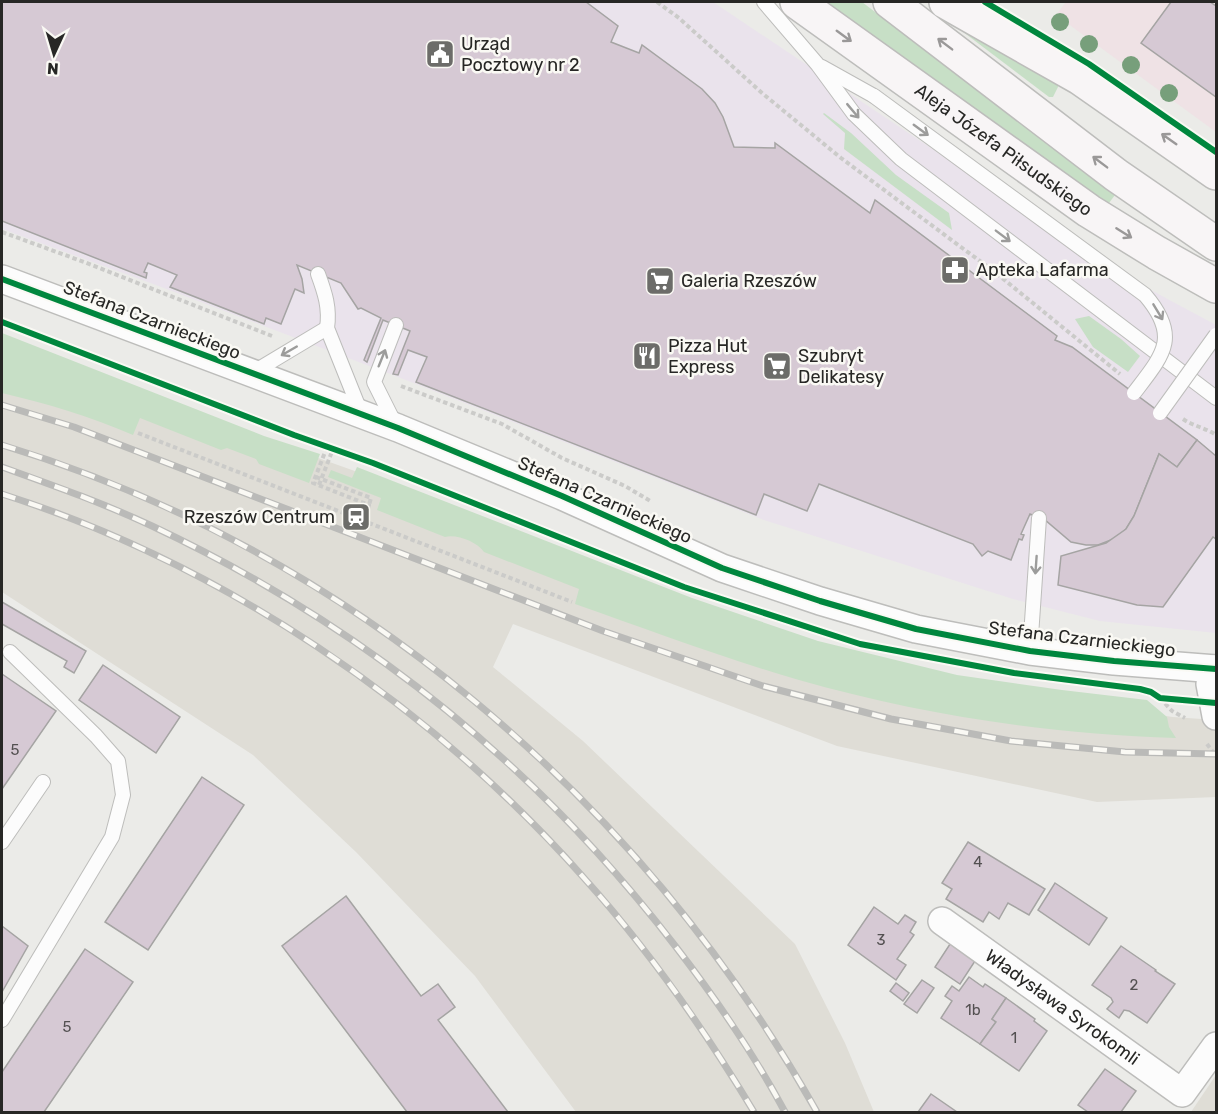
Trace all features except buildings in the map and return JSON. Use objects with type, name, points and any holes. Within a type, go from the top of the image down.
[{"type":"main road","name":"Aleja Józefa Piłsudskiego","points":[[797,2],[1089,211],[1216,286]]},
{"type":"main road","points":[[891,2],[1116,174],[1216,244]]},
{"type":"main road","points":[[946,2],[1080,78],[1216,173]]},
{"type":"street","name":"Stefana Czarnieckiego","points":[[2,279],[398,428],[562,496],[722,568],[820,601],[916,629],[1030,651],[1214,669]]},
{"type":"street","points":[[1214,669],[1210,684],[1216,716]]},
{"type":"street","name":"Władysława Syrokomli","points":[[942,921],[1176,1103],[1216,1046]]},
{"type":"lane","points":[[764,2],[818,65],[854,114],[901,159],[1216,398]]},
{"type":"lane","points":[[818,65],[874,96],[1145,295],[1158,310],[1165,325],[1166,342],[1156,364],[1134,393]]},
{"type":"lane","points":[[318,274],[327,297],[330,314],[327,328],[361,414]]},
{"type":"lane","points":[[396,325],[374,382],[398,428]]},
{"type":"lane","points":[[250,374],[327,328]]},
{"type":"lane","points":[[1160,413],[1216,334]]},
{"type":"lane","points":[[1030,651],[1039,518]]},
{"type":"lane","points":[[2,1020],[112,837],[123,795],[118,761],[96,736],[10,652]]},
{"type":"lane","points":[[2,842],[43,782]]},
{"type":"path","points":[[657,2],[679,18],[762,93],[841,158],[996,273],[1124,377]]},
{"type":"path","points":[[2,232],[275,336]]},
{"type":"path","points":[[398,384],[502,424],[569,462],[625,486],[658,505]]},
{"type":"path","points":[[1179,416],[1216,435]]},
{"type":"path","points":[[138,433],[572,602]]},
{"type":"path","points":[[319,485],[330,448],[313,483],[369,505]]},
{"type":"path","points":[[316,477],[371,498],[363,521]]},
{"type":"path","points":[[1210,748],[1216,756]]},
{"type":"shaded area","name":"Galeria Rzeszów","points":[[2,2],[713,2],[1108,267],[1216,325],[1216,633],[1100,621],[1013,599],[764,520],[393,375],[2,229]]},
{"type":"shaded area","points":[[1066,2],[1216,2],[1216,132],[1056,15]]},
{"type":"shaded area","points":[[2,343],[90,377],[352,470],[551,548],[862,661],[1099,707],[1216,720],[1216,797],[1097,802],[837,746],[513,624],[493,667],[583,741],[795,944],[845,1043],[874,1112],[576,1112],[475,976],[356,852],[253,755],[2,592]]},
{"type":"shaded area","points":[[1216,1075],[1216,1112],[1191,1112]]},
{"type":"green space","points":[[824,2],[862,2],[1115,195],[1109,203],[1090,193]]},
{"type":"green space","points":[[954,25],[1058,83],[1053,97],[1049,97]]},
{"type":"green space","points":[[824,113],[851,133],[896,175],[949,213],[952,230],[844,149],[845,133]]},
{"type":"green space","points":[[1089,316],[1140,356],[1128,372],[1093,347],[1075,319]]},
{"type":"green space","points":[[2,333],[264,436],[320,454],[309,483],[259,464],[256,459],[227,448],[221,450],[140,418],[133,435],[68,411],[2,393]]},
{"type":"green space","points":[[357,467],[692,598],[818,641],[957,675],[1147,700],[1167,717],[1169,727],[1176,738],[1080,732],[939,713],[845,692],[742,662],[575,604],[579,589],[484,552],[477,545],[466,540],[445,537],[377,510],[381,498],[328,477],[331,470],[352,478]]},
{"type":"railway","points":[[2,405],[74,427],[603,631],[763,686],[891,719],[1011,741],[1125,752],[1216,754]]},
{"type":"railway","points":[[2,445],[130,491],[251,550],[366,620],[473,700],[573,790],[664,890],[745,997],[817,1112]]},
{"type":"railway","points":[[2,467],[134,518],[228,565],[302,607],[372,654],[440,705],[504,759],[622,880],[676,947],[720,1007],[761,1069],[785,1112]]},
{"type":"railway","points":[[2,494],[84,524],[164,559],[242,601],[318,647],[391,699],[459,755],[524,815],[608,905],[675,991],[754,1112]]},
{"type":"cycle path","points":[[985,2],[1089,64],[1216,152]]},
{"type":"cycle path","points":[[2,279],[398,428],[562,496],[722,568],[820,601],[916,629],[1030,651],[1114,661],[1216,669]]},
{"type":"cycle path","points":[[2,322],[294,435],[373,463],[684,587],[860,644],[1014,673],[1140,689],[1160,698],[1216,703]]},
{"type":"place","name":"Urząd Pocztowy nr 2","points":[[440,54]]},
{"type":"place","name":"Apteka Lafarma","points":[[955,270]]},
{"type":"place","name":"Galeria Rzeszów","points":[[660,281]]},
{"type":"place","name":"Pizza Hut Express","points":[[647,356]]},
{"type":"place","name":"Szubryt Delikatesy","points":[[777,366]]},
{"type":"place","name":"Rzeszów Centrum","points":[[356,517]]}]
